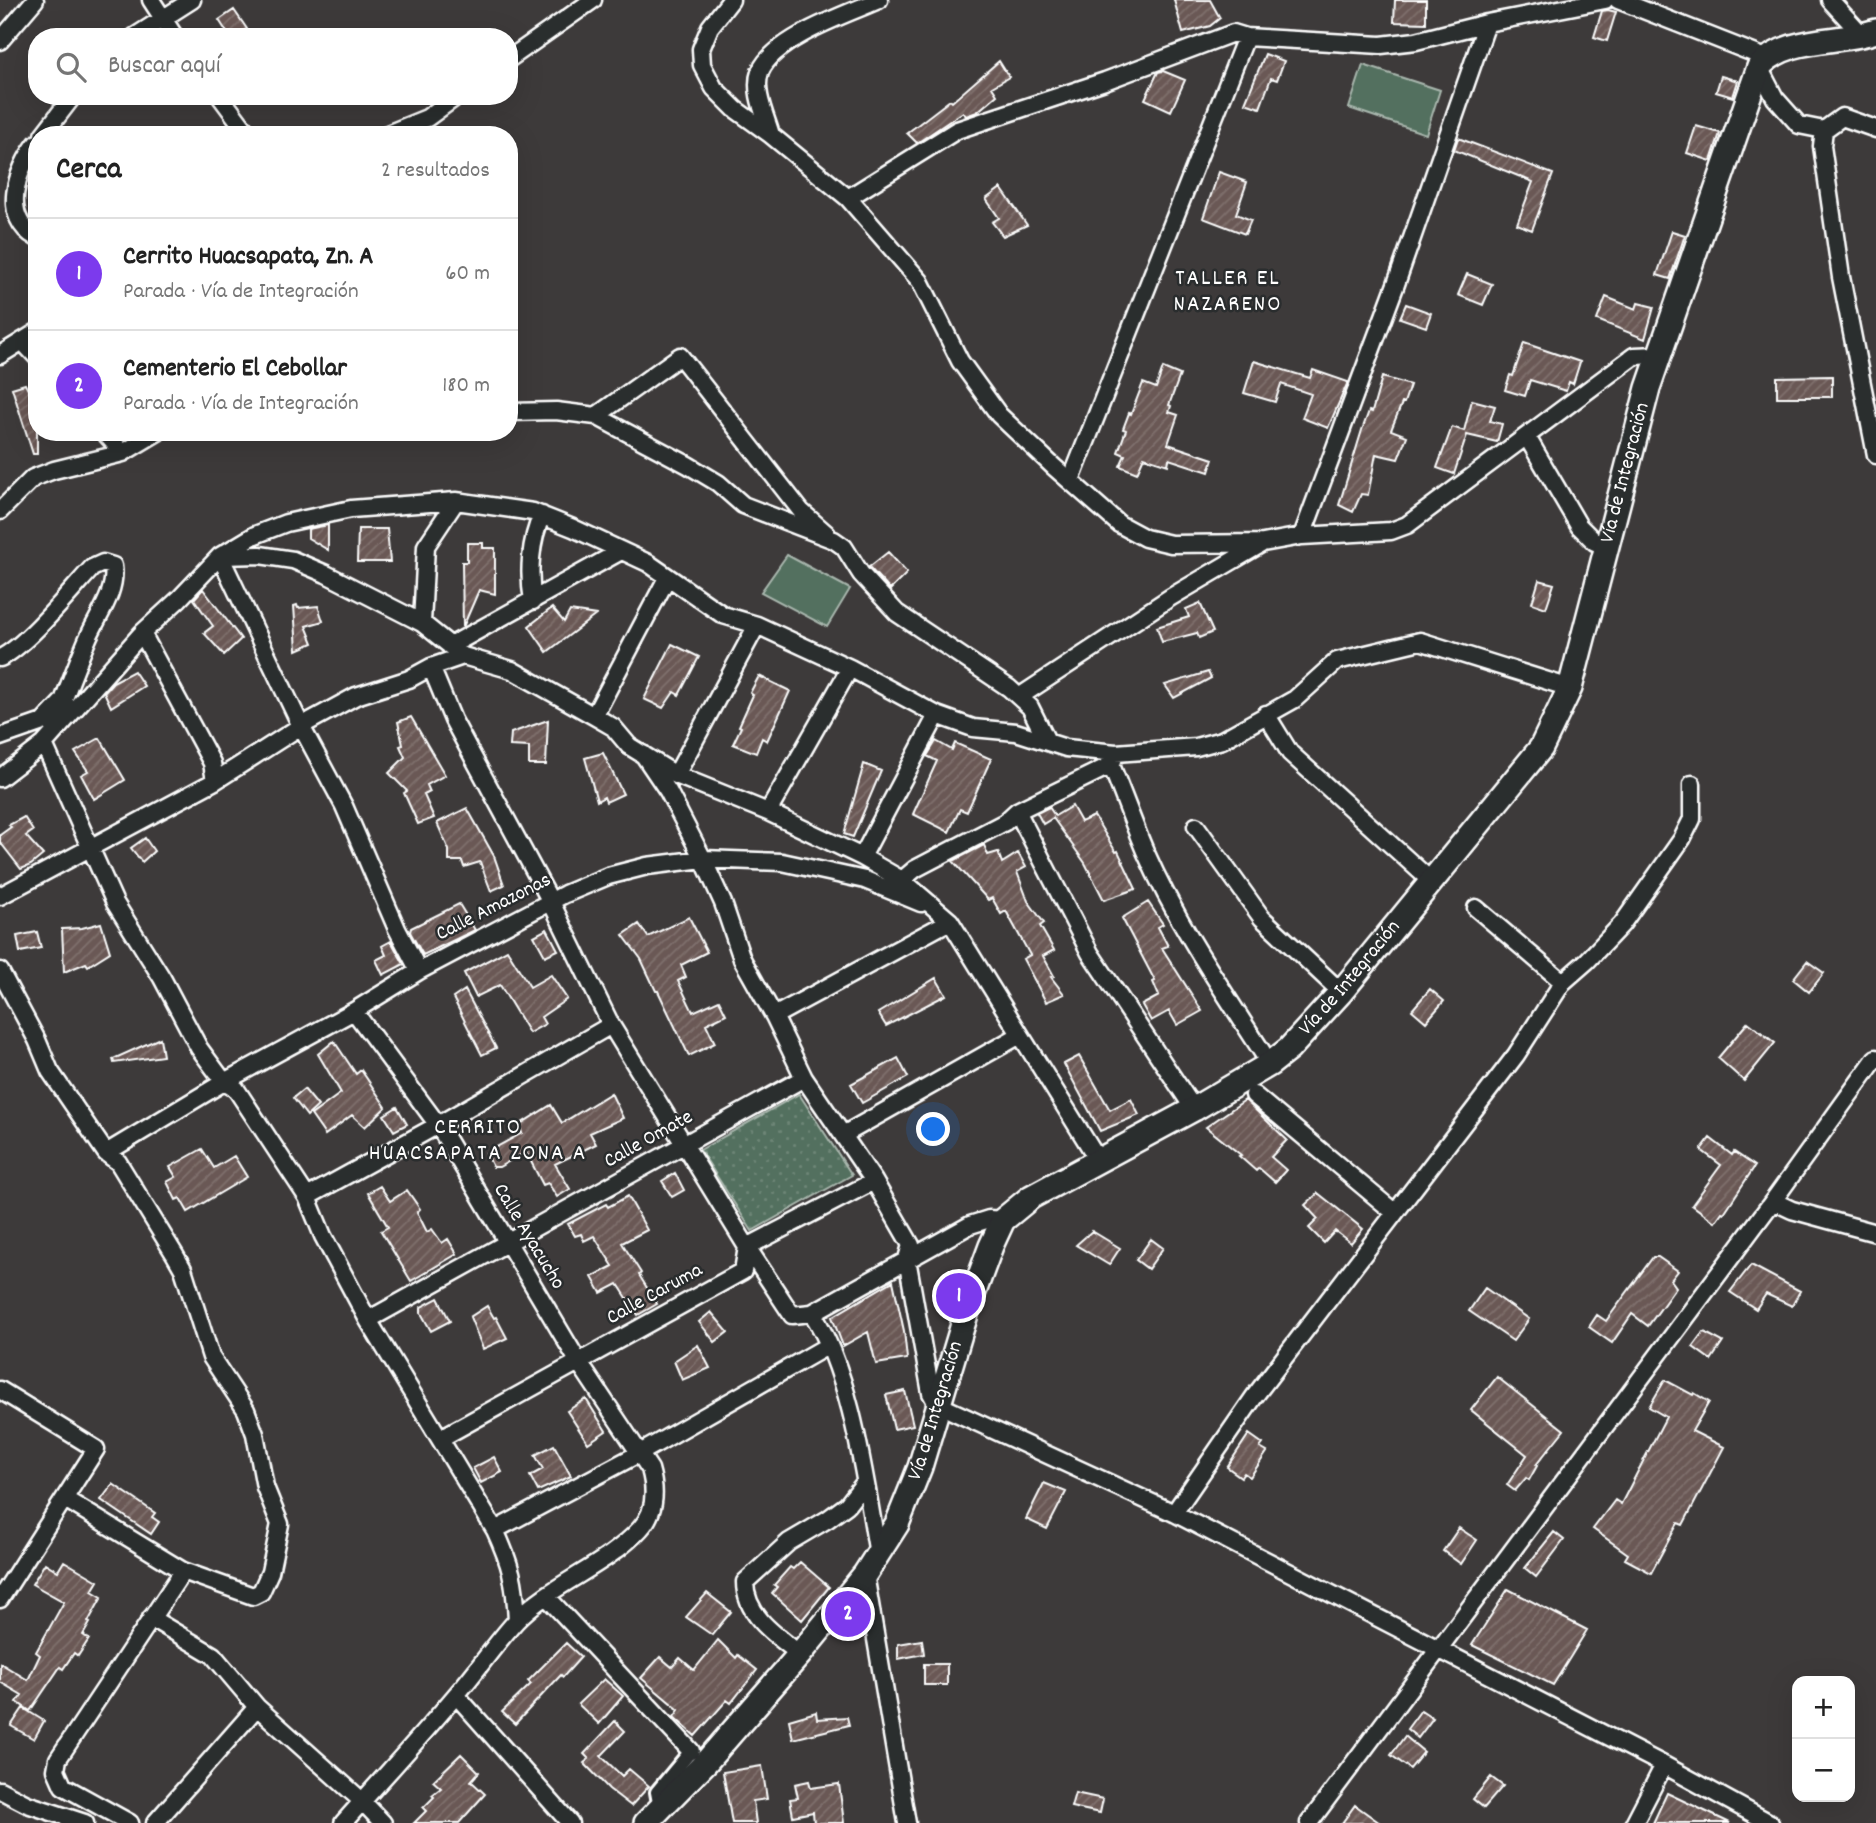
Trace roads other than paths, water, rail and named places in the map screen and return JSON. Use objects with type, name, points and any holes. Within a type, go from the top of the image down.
[{"type":"main road","points":[[1762,63],[1796,46],[1869,33]]},
{"type":"main road","name":"Vía de Integración","points":[[651,1818],[706,1762],[800,1654],[878,1554],[906,1502],[920,1467],[967,1311],[1003,1220],[1021,1204],[1195,1109],[1270,1064],[1289,1049],[1341,992],[1541,748],[1570,688],[1609,547],[1648,388],[1762,63]]},
{"type":"street","points":[[0,41],[35,0]]},
{"type":"street","points":[[151,0],[168,28]]},
{"type":"street","points":[[149,28],[192,0]]},
{"type":"street","points":[[518,53],[593,0]]},
{"type":"street","points":[[731,0],[710,27],[701,49],[702,65],[714,88],[735,109],[848,198],[920,281],[960,361],[999,415],[1119,524],[1145,538],[1171,544],[1263,542],[1302,536],[1391,531],[1407,525],[1634,356],[1659,355]]},
{"type":"street","points":[[771,135],[759,85],[760,72],[771,58],[787,42],[879,0]]},
{"type":"street","points":[[848,198],[957,130],[1105,81],[1233,33],[1246,37],[1381,45],[1416,41],[1487,23],[1605,0]]},
{"type":"street","points":[[1618,0],[1762,63],[1775,98],[1799,125],[1824,130]]},
{"type":"street","points":[[1830,0],[1869,33]]},
{"type":"street","points":[[1302,536],[1396,284],[1487,23]]},
{"type":"street","points":[[1070,480],[1246,37]]},
{"type":"street","points":[[50,126],[66,105]]},
{"type":"street","points":[[227,105],[242,126]]},
{"type":"street","points":[[407,126],[427,118],[445,105]]},
{"type":"street","points":[[1876,129],[1842,117],[1824,130],[1822,146],[1841,277],[1876,455]]},
{"type":"street","points":[[28,155],[14,186],[14,212],[28,234]]},
{"type":"street","points":[[0,355],[28,337]]},
{"type":"street","points":[[22,341],[28,347]]},
{"type":"street","points":[[596,416],[680,356],[801,511],[844,547],[861,574],[897,613],[1030,706],[1047,741]]},
{"type":"street","points":[[518,412],[556,411],[596,416],[718,483],[743,505],[834,540]]},
{"type":"street","points":[[1527,437],[1579,526],[1595,542],[1609,547]]},
{"type":"street","points":[[112,441],[123,453]]},
{"type":"street","points":[[0,511],[33,478],[123,453],[143,441]]},
{"type":"street","points":[[422,624],[426,546],[456,501]]},
{"type":"street","points":[[0,737],[43,722],[67,707],[220,556],[255,535],[286,523],[324,514],[384,505],[456,501],[542,515],[648,563],[723,615],[757,625],[850,668],[937,715],[973,728],[1016,732],[1066,748],[1114,759]]},
{"type":"street","points":[[533,601],[530,585],[534,533],[542,515]]},
{"type":"street","points":[[1019,697],[1171,597],[1263,542]]},
{"type":"street","points":[[0,895],[215,781],[301,726],[356,696],[409,679],[431,667],[533,601],[621,551]]},
{"type":"street","points":[[220,556],[260,555],[293,560],[326,574],[422,624],[456,651],[512,670],[594,716],[613,727],[629,746],[676,775],[768,812],[862,857],[902,880],[945,916],[1098,1160]]},
{"type":"street","points":[[220,556],[301,726],[344,806],[397,929],[419,971]]},
{"type":"street","points":[[0,658],[17,646],[92,568],[103,563],[113,566],[115,577],[110,593],[88,636],[67,707],[44,744],[0,778]]},
{"type":"street","points":[[594,716],[667,578]]},
{"type":"street","points":[[676,775],[757,625]]},
{"type":"street","points":[[142,633],[212,763],[215,781]]},
{"type":"street","points":[[902,880],[915,869],[1005,822],[1017,811],[1114,759],[1196,747],[1222,740],[1295,699],[1337,662],[1420,641],[1570,688]]},
{"type":"street","points":[[431,667],[453,720],[551,902],[611,1025],[747,1247],[792,1315],[812,1313],[970,1225],[989,1219],[1003,1220]]},
{"type":"street","points":[[768,812],[850,668]]},
{"type":"street","points":[[1266,714],[1290,752],[1431,881]]},
{"type":"street","points":[[862,857],[937,715]]},
{"type":"street","points":[[44,744],[115,903],[162,978],[199,1048],[224,1082],[236,1090],[306,1197],[323,1236],[368,1320],[495,1530],[510,1562],[516,1592],[517,1620]]},
{"type":"street","points":[[643,754],[703,859],[723,903],[742,959],[774,1016],[804,1079],[874,1181],[911,1245],[907,1259],[932,1393],[937,1404],[1174,1513],[1664,1765],[1770,1823]]},
{"type":"street","points":[[1114,759],[1145,852],[1204,962],[1270,1064]]},
{"type":"street","points":[[1174,1513],[1254,1397],[1516,1055],[1563,982],[1622,924],[1682,839],[1692,819],[1692,784]]},
{"type":"street","points":[[1017,811],[1090,953],[1195,1109]]},
{"type":"street","points":[[1196,826],[1262,918],[1341,992]]},
{"type":"street","name":"Calle Amazonas","points":[[106,1153],[419,971],[551,902],[608,876],[647,866],[703,859],[782,862],[865,880],[945,916]]},
{"type":"street","points":[[1476,908],[1563,982]]},
{"type":"street","points":[[774,1016],[945,916]]},
{"type":"street","points":[[0,971],[31,1028],[50,1071],[106,1153],[118,1162],[125,1172],[183,1269],[211,1357],[246,1410],[255,1434],[265,1487],[280,1524],[270,1572],[261,1592],[253,1596],[183,1570],[65,1499]]},
{"type":"street","name":"Calle Ayacucho","points":[[343,1823],[456,1695],[517,1620],[546,1596],[596,1564],[642,1528],[653,1504],[655,1486],[650,1469],[578,1361],[438,1125],[354,1011]]},
{"type":"street","points":[[306,1197],[438,1125],[611,1025]]},
{"type":"street","points":[[843,1135],[1020,1035]]},
{"type":"street","points":[[1309,1823],[1773,1201],[1876,1058]]},
{"type":"street","name":"Calle Omate","points":[[368,1320],[804,1079]]},
{"type":"street","points":[[1254,1095],[1394,1212]]},
{"type":"street","points":[[747,1247],[874,1181]]},
{"type":"street","points":[[1773,1201],[1792,1210],[1876,1233]]},
{"type":"street","name":"Calle Caruma","points":[[441,1438],[743,1271],[747,1247]]},
{"type":"street","points":[[812,1313],[829,1345],[845,1392],[878,1554]]},
{"type":"street","points":[[495,1530],[640,1453],[829,1345]]},
{"type":"street","points":[[0,1390],[96,1449],[0,1599]]},
{"type":"street","points":[[800,1654],[759,1619],[745,1594],[745,1582],[789,1542],[847,1505],[865,1482]]},
{"type":"street","points":[[130,1823],[63,1786],[56,1770],[58,1759],[183,1570]]},
{"type":"street","points":[[864,1574],[907,1823]]},
{"type":"street","points":[[546,1596],[691,1751],[657,1791],[651,1818]]},
{"type":"street","points":[[151,1618],[213,1654],[257,1707],[383,1823]]},
{"type":"street","points":[[456,1695],[570,1823]]},
{"type":"street","points":[[155,1823],[257,1707]]},
{"type":"street","points":[[1634,1823],[1664,1765]]},
{"type":"street","points":[[0,1790],[27,1804],[85,1823]]},
{"type":"place","name":"Cerrito Huacsapata, Zn. A","points":[[959,1296]]},
{"type":"place","name":"Cementerio El Cebollar","points":[[848,1614]]},
{"type":"district","name":"TALLER EL NAZARENO","points":[[1228,292]]},
{"type":"district","name":"CERRITO HUACSAPATA ZONA A","points":[[478,1141]]}]
